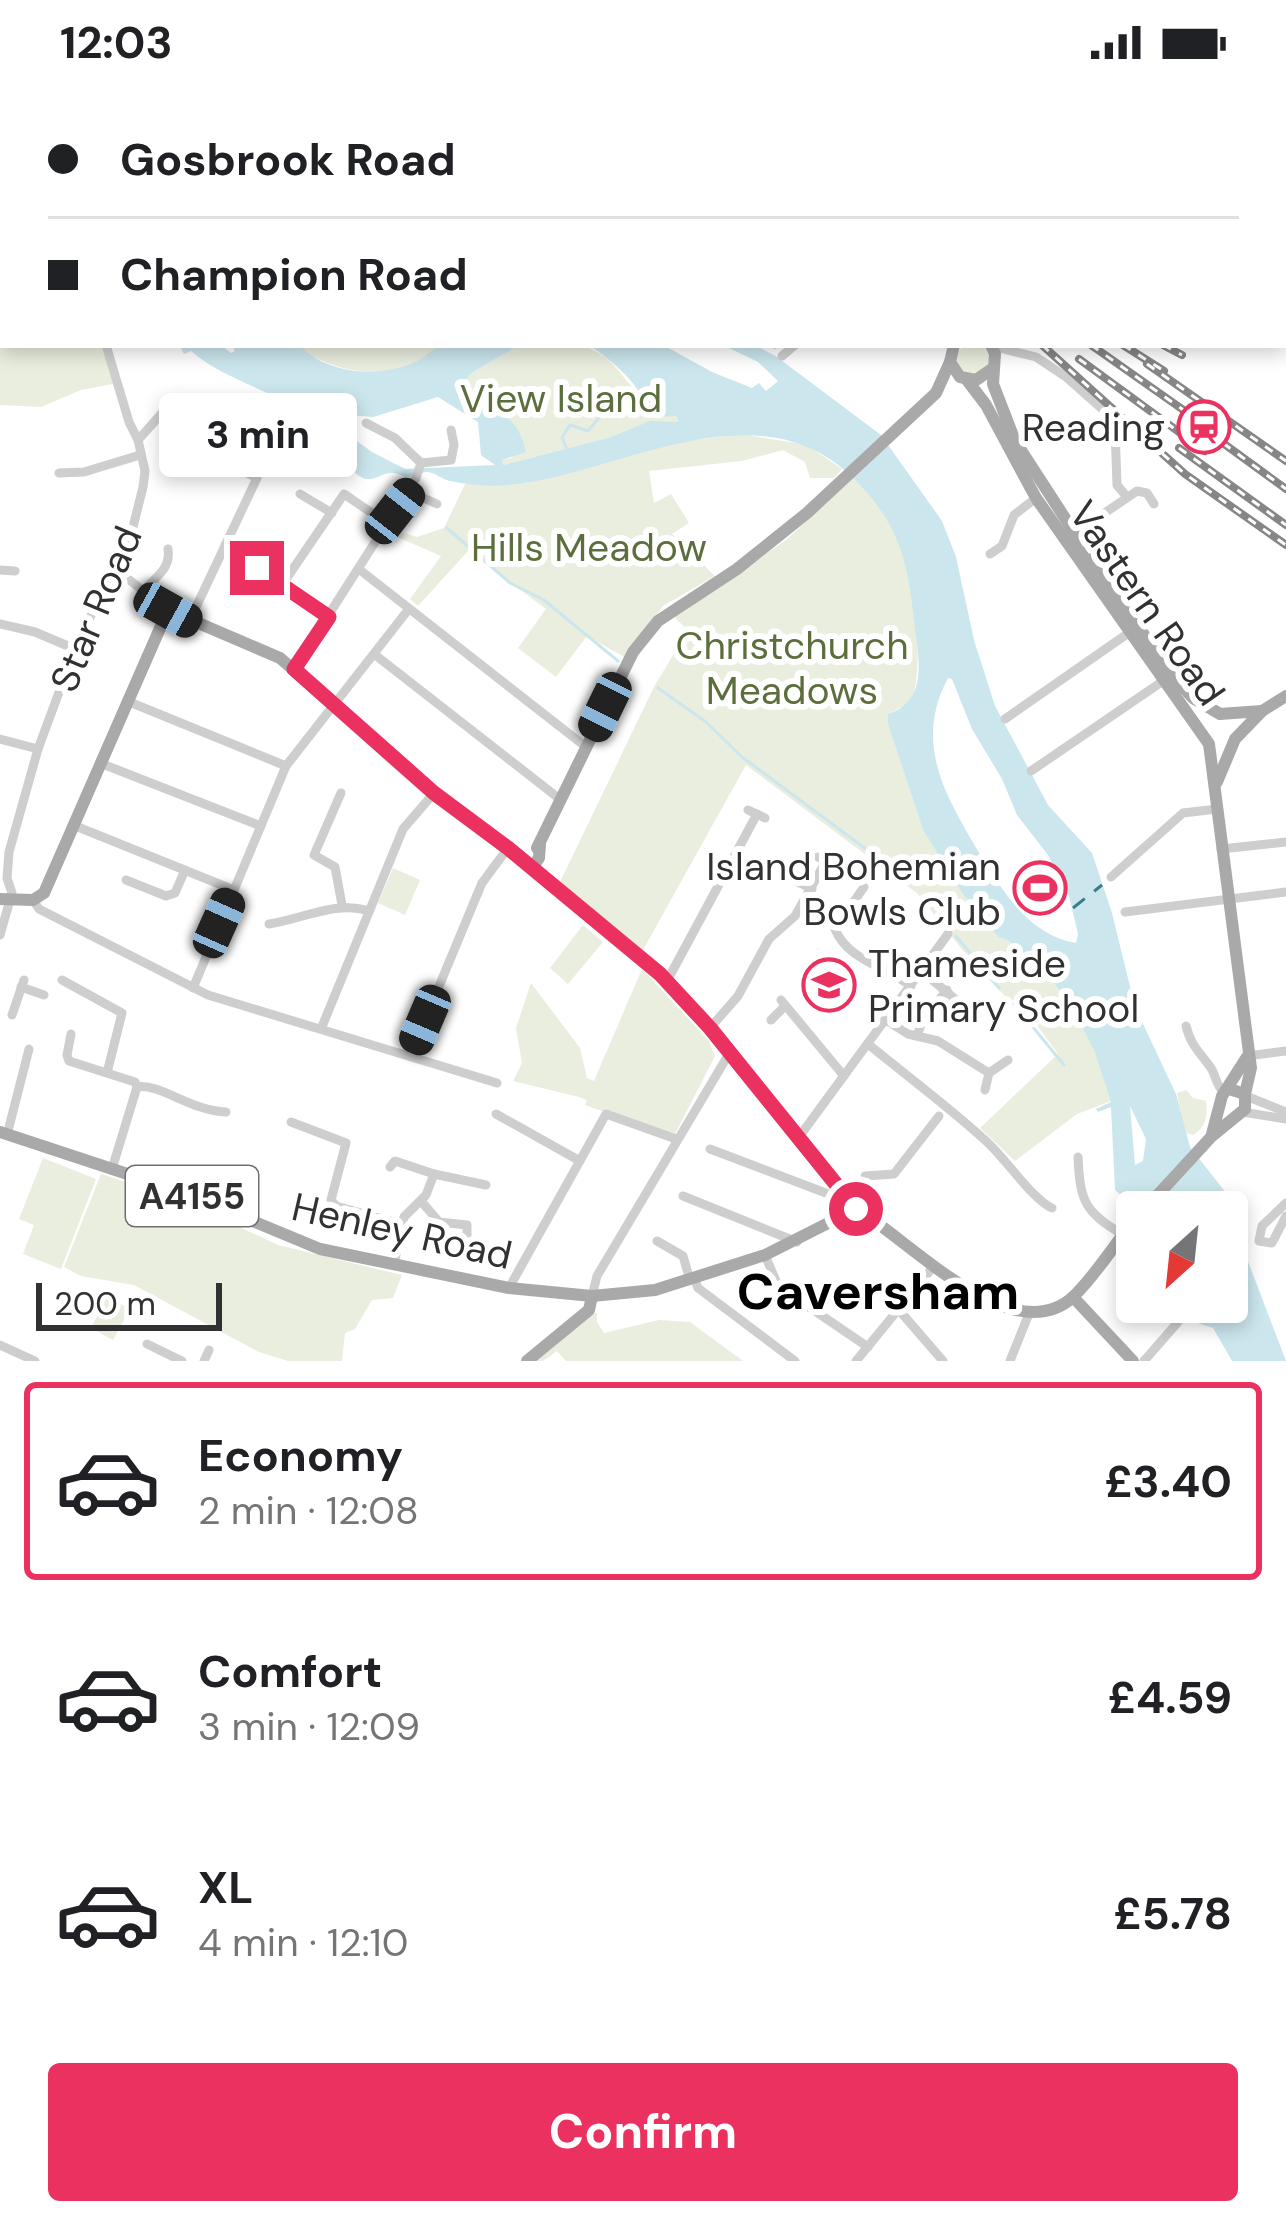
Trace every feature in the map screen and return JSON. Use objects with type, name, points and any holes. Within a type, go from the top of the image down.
[{"type":"main road","name":"Vastern Road","points":[[991,348],[994,391],[1015,441],[1177,681],[1193,698],[1222,715]]},
{"type":"main road","name":"Vastern Road","points":[[949,353],[954,371],[986,405],[1036,498],[1206,741]]},
{"type":"main road","points":[[936,393],[949,353]]},
{"type":"main road","points":[[5,900],[33,901],[44,893],[168,610],[260,647],[294,669],[434,793],[528,866],[633,652],[658,620],[751,557],[936,393],[983,378],[992,368]]},
{"type":"main road","points":[[1206,741],[1223,746],[1234,740],[1285,695]]},
{"type":"main road","points":[[1161,1191],[1239,1113],[1251,1068],[1206,724],[1222,715],[1262,711]]},
{"type":"main road","points":[[1216,784],[1234,740],[1234,723],[1222,715]]},
{"type":"main road","points":[[1212,1136],[1225,1096],[1247,1056]]},
{"type":"main road","points":[[1225,1096],[1238,1089],[1245,1095]]},
{"type":"main road","points":[[1225,1096],[1239,1113]]},
{"type":"main road","name":"Henley Road","points":[[4,1133],[185,1193],[295,1242],[509,1288],[592,1296]]},
{"type":"main road","points":[[852,1203],[933,1267],[991,1301],[1030,1311],[1048,1310],[1072,1298],[1116,1242]]},
{"type":"main road","name":"A4155","points":[[592,1296],[655,1291],[766,1255],[797,1242],[852,1203]]},
{"type":"main road","points":[[1088,1280],[1088,1314]]},
{"type":"main road","points":[[527,1361],[589,1310],[592,1296]]},
{"type":"main road","points":[[1072,1298],[1133,1361]]},
{"type":"street","name":"Star Road","points":[[0,935],[12,840],[38,748],[75,649],[133,527],[143,487],[138,440],[107,348]]},
{"type":"street","points":[[782,356],[791,348]]},
{"type":"street","points":[[999,348],[1036,357],[1109,416],[1115,425],[1117,485],[1127,497]]},
{"type":"street","points":[[138,440],[171,403]]},
{"type":"street","points":[[366,423],[395,438],[418,469]]},
{"type":"street","points":[[395,438],[401,426]]},
{"type":"street","points":[[418,469],[452,460],[449,434]]},
{"type":"street","points":[[189,622],[257,478],[207,454],[203,447],[207,438]]},
{"type":"street","points":[[58,473],[84,472],[140,455]]},
{"type":"street","points":[[294,669],[410,492],[418,469]]},
{"type":"street","points":[[410,492],[437,504]]},
{"type":"street","points":[[1076,533],[1127,497],[1144,492],[1154,504]]},
{"type":"street","points":[[300,494],[332,513]]},
{"type":"street","points":[[282,585],[344,494],[386,528]]},
{"type":"street","points":[[990,554],[1002,545],[1014,515],[1036,498]]},
{"type":"street","points":[[225,545],[329,617]]},
{"type":"street","points":[[1002,545],[1010,559]]},
{"type":"street","points":[[145,589],[164,571],[168,549]]},
{"type":"street","points":[[114,568],[168,610]]},
{"type":"street","points":[[360,570],[586,747]]},
{"type":"street","points":[[0,571],[14,571]]},
{"type":"street","points":[[193,988],[286,766],[408,610]]},
{"type":"street","points":[[0,624],[75,649]]},
{"type":"street","points":[[1005,719],[1130,632]]},
{"type":"street","points":[[374,654],[561,800]]},
{"type":"street","points":[[1031,771],[1163,681]]},
{"type":"street","points":[[127,701],[286,766]]},
{"type":"street","points":[[0,739],[38,748]]},
{"type":"street","points":[[100,763],[261,826]]},
{"type":"street","points":[[341,793],[314,855],[334,866],[342,905]]},
{"type":"street","points":[[322,1029],[403,830],[434,793]]},
{"type":"street","points":[[1111,877],[1184,813],[1217,809]]},
{"type":"street","points":[[667,982],[756,814]]},
{"type":"street","points":[[73,825],[234,890]]},
{"type":"street","points":[[1221,849],[1286,842]]},
{"type":"street","points":[[410,1056],[482,883],[508,848]]},
{"type":"street","points":[[540,848],[550,884]]},
{"type":"street","points":[[710,1028],[738,996],[769,939],[795,916],[826,861]]},
{"type":"street","points":[[528,866],[667,982],[852,1203]]},
{"type":"street","points":[[126,880],[166,896],[175,893],[185,870]]},
{"type":"street","points":[[790,875],[812,889]]},
{"type":"street","points":[[864,892],[835,929],[839,940],[879,970],[911,986]]},
{"type":"street","points":[[1125,912],[1286,892]]},
{"type":"street","points":[[33,901],[39,909],[193,988],[496,1082]]},
{"type":"street","points":[[269,924],[342,905],[369,911]]},
{"type":"street","points":[[799,1137],[911,986],[933,948],[948,934]]},
{"type":"street","points":[[930,978],[962,1005]]},
{"type":"street","points":[[8,1017],[23,984],[44,995]]},
{"type":"street","points":[[64,985],[122,1013],[107,1073]]},
{"type":"street","points":[[916,1036],[923,1019],[947,990]]},
{"type":"street","points":[[771,1020],[782,1003],[844,1076]]},
{"type":"street","points":[[886,1020],[916,1036],[938,1041],[989,1073]]},
{"type":"street","points":[[1186,1026],[1193,1049],[1211,1067],[1225,1096]]},
{"type":"street","points":[[71,1034],[67,1058],[135,1082],[137,1087],[112,1169]]},
{"type":"street","points":[[868,1044],[980,1136],[1044,1208]]},
{"type":"street","points":[[592,1296],[597,1276],[726,1048]]},
{"type":"street","points":[[4,1133],[29,1049]]},
{"type":"street","points":[[1247,1056],[1286,1051]]},
{"type":"street","points":[[986,1090],[989,1073],[1011,1060]]},
{"type":"street","points":[[137,1087],[145,1084],[185,1104],[221,1114]]},
{"type":"street","points":[[1245,1095],[1286,1115]]},
{"type":"street","points":[[1239,1113],[1286,1115]]},
{"type":"street","points":[[496,1114],[580,1161]]},
{"type":"street","points":[[509,1288],[606,1114],[676,1139]]},
{"type":"street","points":[[866,1176],[890,1177],[939,1116]]},
{"type":"street","points":[[291,1122],[302,1130],[350,1144],[332,1200],[336,1206],[401,1224]]},
{"type":"street","points":[[399,1144],[392,1164],[480,1188]]},
{"type":"street","points":[[710,1149],[852,1203]]},
{"type":"street","points":[[1078,1156],[1079,1188],[1085,1204],[1116,1230]]},
{"type":"street","points":[[394,1264],[401,1224],[421,1201],[434,1174]]},
{"type":"street","points":[[852,1203],[857,1186]]},
{"type":"street","points":[[683,1196],[797,1242]]},
{"type":"street","points":[[421,1201],[439,1222],[468,1225]]},
{"type":"street","points":[[1284,1222],[1270,1245],[1259,1241],[1259,1230],[1286,1203]]},
{"type":"street","points":[[1270,1217],[1273,1224],[1284,1222]]},
{"type":"street","points":[[657,1241],[683,1256],[698,1288],[795,1361]]},
{"type":"street","points":[[766,1255],[778,1286],[868,1346]]},
{"type":"street","points":[[856,1361],[933,1267]]},
{"type":"street","points":[[898,1310],[943,1361]]},
{"type":"street","points":[[1010,1361],[1030,1311]]},
{"type":"street","points":[[1144,1361],[1177,1323]]},
{"type":"street","points":[[147,1344],[182,1361]]},
{"type":"street","points":[[0,1345],[35,1361]]},
{"type":"green space","points":[[0,348],[104,348],[113,384],[81,390],[41,407],[0,405]]},
{"type":"green space","points":[[297,348],[441,348],[412,364],[380,371],[350,370]]},
{"type":"green space","name":"View Island","points":[[515,348],[587,348],[614,366],[648,412],[676,416],[679,422],[649,422],[611,437],[503,465],[501,460],[512,458],[521,441],[504,416],[460,395],[457,389],[473,372]]},
{"type":"green space","points":[[962,348],[984,348],[988,365],[979,374],[967,374],[958,365]]},
{"type":"green space","name":"Hills Meadow","points":[[741,434],[807,445],[842,469],[834,478],[810,478],[805,462],[783,450],[742,461],[649,471],[654,503],[671,494],[689,523],[672,534],[715,576],[663,606],[626,658],[587,636],[556,677],[518,648],[546,609],[468,551],[418,606],[410,599],[441,556],[395,536],[398,531],[417,537],[444,528],[465,484],[526,483],[680,442]]},
{"type":"green space","name":"Christchurch Meadows","points":[[853,478],[890,521],[908,573],[916,620],[915,686],[911,702],[888,714],[888,724],[923,830],[962,893],[998,937],[1044,970],[1072,1007],[1094,1049],[1111,1101],[1077,1114],[1015,1161],[980,1128],[1058,1054],[1023,1006],[1004,995],[972,962],[918,894],[746,765],[643,950],[560,882],[654,687],[688,630],[674,617],[786,540]]},
{"type":"green space","name":"Island Bohemian Bowls Club","points":[[1045,865],[1064,894],[1036,913],[1016,883]]},
{"type":"green space","points":[[393,868],[420,880],[405,915],[378,903]]},
{"type":"green space","points":[[583,925],[603,942],[568,984],[550,968]]},
{"type":"green space","points":[[642,969],[709,1041],[715,1056],[674,1136],[585,1105],[587,1100],[579,1097],[513,1081],[522,1063],[516,1028],[531,983],[580,1048],[587,1078],[594,1081]]},
{"type":"green space","points":[[1186,1090],[1193,1098],[1206,1101],[1205,1121],[1193,1135],[1184,1132],[1177,1093]]},
{"type":"green space","points":[[43,1158],[96,1179],[61,1269],[23,1254],[34,1225],[19,1219]]},
{"type":"green space","points":[[101,1174],[186,1202],[278,1245],[402,1275],[393,1298],[372,1300],[355,1329],[345,1333],[342,1361],[288,1361],[259,1352],[134,1285],[81,1276],[64,1267]]},
{"type":"green space","points":[[107,1297],[130,1309],[113,1340],[91,1328]]},
{"type":"green space","points":[[597,1312],[604,1333],[659,1320],[690,1322],[743,1361],[566,1361],[557,1351],[543,1361],[533,1361]]},
{"type":"water","points":[[181,348],[225,348],[231,353],[234,348],[302,348],[323,362],[368,372],[399,368],[436,348],[515,348],[473,372],[457,389],[503,414],[517,428],[526,452],[502,460],[503,465],[611,437],[650,421],[679,422],[676,416],[647,413],[633,384],[593,348],[668,348],[752,388],[759,383],[766,391],[778,381],[758,362],[729,348],[760,348],[881,435],[942,521],[995,706],[1048,805],[1092,853],[1135,1007],[1176,1094],[1190,1147],[1225,1191],[1115,1190],[1111,1107],[1096,1109],[1111,1102],[1094,1050],[1072,1007],[1044,970],[998,937],[962,893],[923,830],[888,724],[888,714],[910,699],[918,676],[908,578],[890,525],[851,476],[816,451],[778,438],[737,435],[696,440],[521,484],[471,484],[426,472],[365,479],[299,411]],"holes":[[[438,397],[478,422],[481,455],[495,465],[405,469],[318,413],[373,417]],[[948,678],[1017,815],[1048,855],[1069,896],[1076,943],[1043,930],[1018,908],[997,881],[945,789],[933,725],[938,702]],[[1130,1106],[1146,1139],[1143,1161],[1135,1165]]]},
{"type":"water","points":[[1248,1261],[1286,1361],[1232,1361],[1213,1328],[1198,1323],[1248,1323]]},
{"type":"waterway","points":[[567,450],[562,437],[570,425],[588,431],[607,408],[627,413],[647,409]]},
{"type":"waterway","points":[[447,528],[510,583],[544,600],[618,661]]},
{"type":"waterway","points":[[658,688],[882,861]]},
{"type":"waterway","points":[[956,936],[999,988]]},
{"type":"waterway","points":[[1014,1004],[1064,1065]]},
{"type":"ferry route","points":[[1073,908],[1102,885]]},
{"type":"railway","points":[[1045,348],[1185,474],[1286,545]]},
{"type":"railway","points":[[1095,348],[1209,428]]},
{"type":"railway","points":[[1128,348],[1164,371]]},
{"type":"railway","points":[[1169,348],[1182,355]]},
{"type":"railway","points":[[1079,359],[1205,451]]},
{"type":"railway","points":[[1147,364],[1286,461]]},
{"type":"railway","points":[[1194,422],[1286,489]]},
{"type":"railway","points":[[1179,448],[1286,525]]},
{"type":"place","name":"Reading","points":[[1204,427]]},
{"type":"place","name":"Island Bohemian Bowls Club","points":[[1040,888]]},
{"type":"place","name":"Thameside Primary School","points":[[829,985]]},
{"type":"district","name":"Caversham","points":[[878,1291]]},
{"type":"route","points":[[257,568],[329,617],[294,669],[434,793],[660,974],[710,1028],[856,1209]]}]
